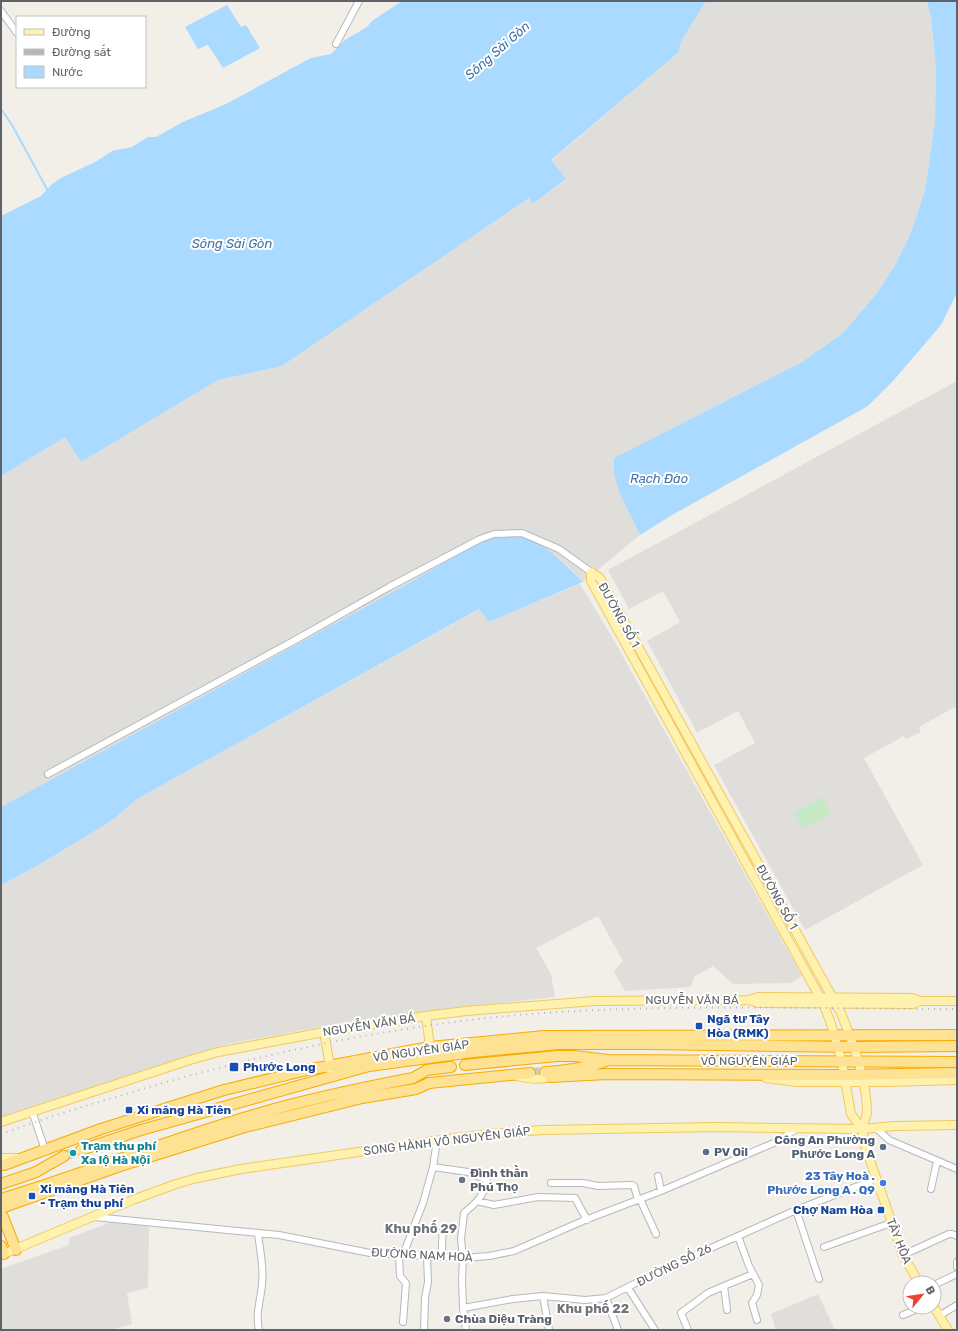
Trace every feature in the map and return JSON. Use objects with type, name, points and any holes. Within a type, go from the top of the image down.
[{"type":"highway","points":[[850,1036],[957,1035]]},
{"type":"highway","name":"VÕ NGUYÊN GIÁP","points":[[3,1162],[22,1158],[101,1129],[224,1090],[307,1070],[430,1047],[544,1036],[850,1036]]},
{"type":"highway","name":"VÕ NGUYÊN GIÁP","points":[[81,1150],[141,1130],[369,1066],[473,1052],[559,1044],[679,1044],[854,1047]]},
{"type":"highway","points":[[854,1047],[957,1046]]},
{"type":"highway","points":[[369,1066],[382,1056]]},
{"type":"highway","name":"VÕ NGUYÊN GIÁP","points":[[465,1065],[562,1056],[608,1060],[874,1062]]},
{"type":"highway","points":[[551,1074],[597,1065],[608,1060]]},
{"type":"highway","points":[[862,1078],[874,1062],[957,1062]]},
{"type":"highway","points":[[903,1062],[925,1074]]},
{"type":"highway","name":"VÕ NGUYÊN GIÁP","points":[[5,1198],[258,1113],[413,1078],[427,1070],[451,1067]]},
{"type":"highway","points":[[307,1070],[332,1077]]},
{"type":"highway","points":[[1,1208],[120,1166],[245,1127],[362,1098],[416,1089],[429,1083],[530,1073]]},
{"type":"highway","points":[[862,1078],[957,1073]]},
{"type":"highway","name":"VÕ NGUYÊN GIÁP","points":[[551,1074],[757,1075],[845,1079],[862,1078]]},
{"type":"highway","points":[[413,1078],[429,1083]]},
{"type":"highway","points":[[101,1129],[141,1130]]},
{"type":"highway","points":[[1,1184],[36,1172],[64,1156]]},
{"type":"highway","points":[[1,1205],[5,1198]]},
{"type":"highway","points":[[1,1215],[4,1217],[16,1250]]},
{"type":"main road","name":"ĐƯỜNG SỐ 1","points":[[591,572],[600,578],[835,1000],[859,1062]]},
{"type":"main road","name":"ĐƯỜNG SỐ 1","points":[[591,572],[591,581],[822,1000],[835,1035]]},
{"type":"main road","name":"NGUYỄN VĂN BÁ","points":[[1,1122],[218,1052],[324,1032],[426,1016],[466,1011],[595,1001],[749,1000],[758,997],[912,1004],[920,1001],[957,1001]]},
{"type":"main road","points":[[426,1016],[430,1047]]},
{"type":"main road","points":[[324,1032],[332,1077]]},
{"type":"main road","name":"TÂY HÒA","points":[[835,1035],[842,1062],[851,1114],[862,1129]]},
{"type":"main road","name":"TÂY HÒA","points":[[859,1062],[867,1114],[862,1129],[864,1143],[891,1223],[903,1254],[915,1275]]},
{"type":"main road","points":[[514,1075],[527,1079],[551,1074]]},
{"type":"main road","points":[[862,1078],[957,1080]]},
{"type":"main road","name":"SONG HÀNH VÕ NGUYÊN GIÁP","points":[[2,1252],[16,1250],[155,1191],[197,1178],[219,1173],[437,1140],[500,1132],[543,1130],[687,1127],[799,1127],[862,1129],[957,1125]]},
{"type":"main road","points":[[939,1316],[948,1330]]},
{"type":"street","points":[[336,44],[359,1]]},
{"type":"street","points":[[1,11],[16,32]]},
{"type":"street","points":[[48,774],[297,639],[389,587],[480,539],[494,534],[522,533],[559,549],[591,572]]},
{"type":"street","points":[[32,1111],[45,1150]]},
{"type":"street","name":"ĐƯỜNG NAM HOÀ","points":[[93,1217],[279,1235],[370,1253],[463,1258],[489,1256],[514,1250],[661,1191],[776,1142],[799,1127]]},
{"type":"street","points":[[876,1128],[889,1140],[957,1169]]},
{"type":"street","points":[[403,1322],[406,1283],[400,1276],[401,1255],[423,1203],[433,1168],[437,1140]]},
{"type":"street","points":[[931,1189],[937,1161]]},
{"type":"street","points":[[433,1168],[468,1172],[487,1180],[482,1194],[477,1202],[464,1213],[461,1239],[463,1258],[463,1308],[466,1330]]},
{"type":"street","points":[[658,1176],[661,1191]]},
{"type":"street","name":"ĐƯỜNG SỐ 26","points":[[463,1308],[513,1299],[543,1296],[584,1300],[606,1298],[628,1288],[668,1266],[796,1210],[876,1179]]},
{"type":"street","points":[[551,1183],[583,1183],[598,1186],[632,1185],[634,1186],[639,1200],[656,1234]]},
{"type":"street","points":[[477,1202],[494,1206],[538,1197],[575,1198],[586,1220]]},
{"type":"street","points":[[796,1210],[819,1279]]},
{"type":"street","points":[[824,1247],[891,1223]]},
{"type":"street","points":[[442,1257],[444,1229]]},
{"type":"street","points":[[258,1234],[262,1270],[262,1284],[257,1317],[259,1330]]},
{"type":"street","points":[[903,1254],[949,1234],[957,1236]]},
{"type":"street","points":[[738,1236],[753,1274],[760,1286],[752,1303],[757,1320]]},
{"type":"street","points":[[424,1330],[425,1298],[428,1282],[427,1257]]},
{"type":"street","points":[[957,1262],[957,1267]]},
{"type":"street","points":[[688,1330],[681,1313],[708,1293],[753,1274]]},
{"type":"street","points":[[942,1281],[957,1274]]},
{"type":"street","points":[[724,1286],[727,1310]]},
{"type":"street","points":[[628,1288],[655,1330]]},
{"type":"street","points":[[543,1296],[549,1330]]},
{"type":"street","points":[[606,1298],[618,1330]]},
{"type":"street","points":[[939,1316],[957,1305]]},
{"type":"shaded area","points":[[706,1],[927,1],[931,17],[936,69],[935,122],[925,191],[909,237],[894,267],[877,293],[843,333],[802,362],[614,458],[619,492],[640,535],[583,582],[567,565],[539,545],[481,541],[409,583],[1,807],[1,476],[65,437],[81,462],[218,380],[282,366],[529,198],[534,203],[566,180],[551,161],[679,52],[681,42]]},
{"type":"shaded area","points":[[957,381],[957,711],[955,707],[919,727],[921,732],[906,739],[904,736],[864,758],[923,865],[805,930],[714,765],[755,743],[738,711],[697,733],[647,641],[680,622],[663,591],[629,609],[608,570]]},
{"type":"shaded area","points":[[580,584],[612,637],[802,976],[790,983],[733,984],[713,966],[694,977],[691,987],[625,991],[614,971],[623,961],[598,916],[536,948],[551,974],[555,997],[422,1012],[303,1030],[223,1045],[1,1117],[1,885],[42,863],[103,826],[137,799],[480,609],[489,622]]},
{"type":"shaded area","points":[[114,1221],[149,1224],[148,1288],[127,1293],[132,1324],[109,1330],[1,1330],[1,1269],[69,1245],[69,1238]]},
{"type":"shaded area","points":[[818,1294],[835,1330],[776,1330],[771,1314]]},
{"type":"green space","points":[[822,797],[831,813],[803,829],[794,813]]},
{"type":"water","name":"Sông Sài Gòn","points":[[402,1],[706,1],[681,42],[679,52],[551,160],[566,179],[533,204],[529,198],[282,366],[218,380],[81,462],[65,437],[1,476],[1,216],[41,196],[52,184],[61,178],[97,161],[112,151],[132,147],[148,137],[156,137],[183,122],[226,104],[311,58],[331,54],[345,40],[367,27],[372,21]]},
{"type":"water","name":"Rạch Đào","points":[[927,1],[957,1],[957,293],[941,325],[893,381],[868,406],[672,515],[640,535],[619,492],[614,473],[614,458],[802,362],[843,333],[877,293],[894,267],[909,237],[925,190],[935,122],[936,69],[931,17]]},
{"type":"water","points":[[227,5],[241,27],[246,25],[260,48],[223,68],[208,45],[198,49],[185,27]]},
{"type":"water","points":[[499,536],[521,536],[537,543],[563,562],[583,582],[489,622],[479,609],[137,799],[103,826],[42,863],[1,885],[1,807],[409,583],[481,541]]},
{"type":"waterway","points":[[1,109],[12,125],[48,191]]},
{"type":"tunnel","points":[[530,1073],[545,1072]]},
{"type":"tunnel","points":[[64,1156],[81,1150]]},
{"type":"railway","points":[[1,1134],[47,1118],[174,1080],[271,1055],[369,1035],[468,1020],[573,1011],[627,1009],[957,1009]]},
{"type":"place","name":"Ngã tư Tây Hòa (RMK)","points":[[699,1026]]},
{"type":"place","name":"Phước Long","points":[[234,1067]]},
{"type":"place","name":"Xi măng Hà Tiên","points":[[129,1110]]},
{"type":"place","name":"Công An Phường Phước Long A","points":[[883,1147]]},
{"type":"place","name":"PV Oil","points":[[706,1152]]},
{"type":"place","name":"Trạm thu phí Xa lộ Hà Nội","points":[[73,1153]]},
{"type":"place","name":"Đình thần Phú Thọ","points":[[462,1180]]},
{"type":"place","name":"23 Tây Hoà . Phước Long A . Q9","points":[[883,1183]]},
{"type":"place","name":"Xi măng Hà Tiên - Trạm thu phí","points":[[32,1196]]},
{"type":"place","name":"Chợ Nam Hòa","points":[[881,1210]]},
{"type":"place","name":"Chùa Diệu Tràng","points":[[447,1319]]},
{"type":"district","name":"Khu phố 29","points":[[421,1228]]},
{"type":"district","name":"Khu phố 22","points":[[593,1308]]}]
